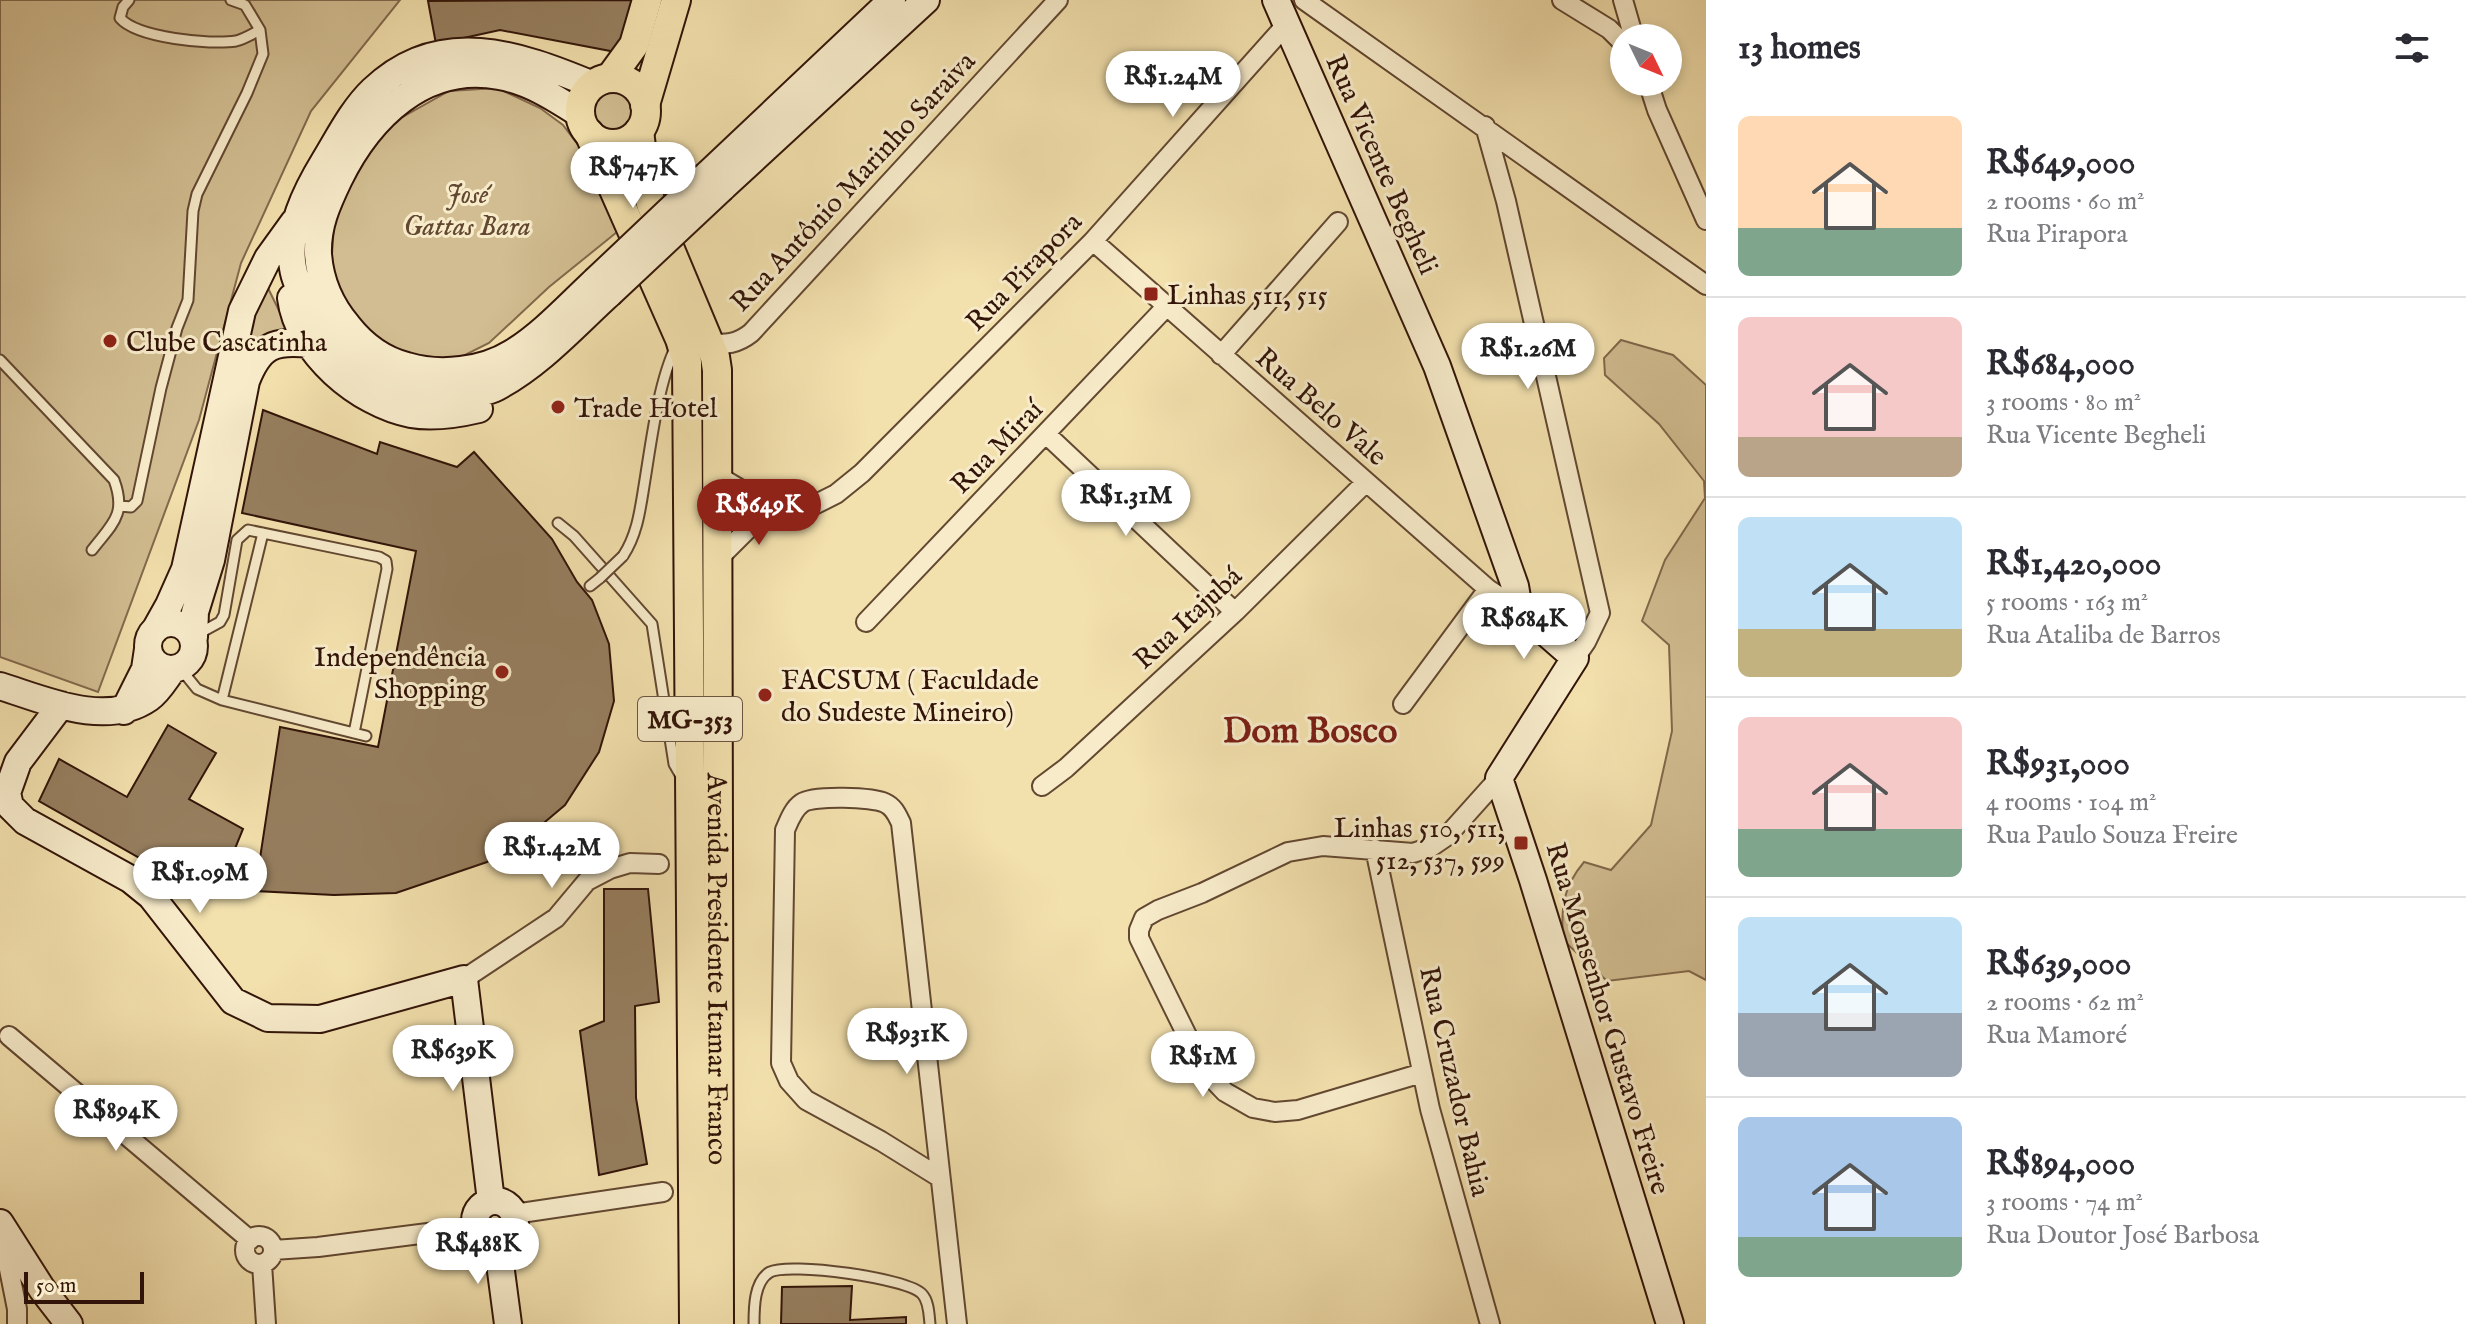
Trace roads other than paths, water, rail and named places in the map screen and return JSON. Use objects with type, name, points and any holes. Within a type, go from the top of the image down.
[{"type":"main road","points":[[584,124],[585,93],[602,82],[634,45],[647,0]]},
{"type":"main road","points":[[124,711],[145,669],[152,639],[185,569],[242,311],[268,258],[296,219],[322,165],[370,92],[396,71],[418,59],[468,52],[535,61],[602,82],[620,79],[637,88],[642,118],[632,138],[614,144],[605,143],[547,93],[497,75],[469,74],[440,78],[416,88],[387,110],[358,145],[324,209],[318,252],[326,292],[353,332],[382,357],[397,364],[426,370],[472,369],[515,352],[602,288],[714,182],[892,0]]},
{"type":"main road","points":[[714,182],[926,0]]},
{"type":"main road","name":"Rua Vicente Begheli","points":[[1276,0],[1437,366],[1525,616],[1546,649],[1555,685]]},
{"type":"main road","name":"MG-353","points":[[642,118],[677,4]]},
{"type":"main road","name":"Avenida Presidente Itamar Franco","points":[[642,118],[646,186],[651,204],[715,357],[717,370],[719,1324]]},
{"type":"main road","name":"Avenida Presidente Itamar Franco","points":[[584,124],[680,339],[687,362],[694,1324]]},
{"type":"main road","points":[[296,219],[292,238],[291,301],[302,331],[322,360],[368,398],[411,414],[458,413],[484,408],[530,384],[553,362],[602,288]]},
{"type":"main road","points":[[293,269],[297,284],[315,318],[343,353],[384,383],[425,396],[470,395],[494,388],[523,371],[587,314]]},
{"type":"main road","points":[[0,686],[61,705],[124,711],[152,697],[177,668],[187,664],[194,651],[195,612],[211,560],[252,363],[263,350],[279,343],[310,344]]},
{"type":"main road","points":[[1499,778],[1555,685],[1575,658],[1525,616]]},
{"type":"main road","points":[[177,668],[159,666],[154,662],[152,639],[168,623],[183,626],[194,637]]},
{"type":"main road","points":[[61,705],[18,762],[7,793],[10,806],[25,821],[130,879],[151,896],[233,1001],[268,1018],[320,1019],[464,979],[503,1207],[515,1224],[511,1234],[486,1234]]},
{"type":"main road","name":"Rua Monsenhor Gustavo Freire","points":[[1499,778],[1670,1324]]},
{"type":"main road","points":[[503,1207],[482,1205],[477,1212],[486,1234],[508,1324]]},
{"type":"main road","points":[[0,1223],[42,1289],[69,1324]]},
{"type":"street","name":"Rua Antônio Marinho Saraiva","points":[[709,343],[727,345],[741,341],[751,333],[1058,0]]},
{"type":"street","points":[[1304,0],[1706,285]]},
{"type":"street","points":[[1562,0],[1610,30]]},
{"type":"street","points":[[1623,0],[1630,24]]},
{"type":"street","name":"Rua Pirapora","points":[[770,507],[812,506],[836,494],[862,473],[1093,241],[1285,26]]},
{"type":"street","points":[[1652,96],[1706,220]]},
{"type":"street","points":[[1485,126],[1506,201],[1600,613],[1575,658]]},
{"type":"street","points":[[1221,355],[1338,222]]},
{"type":"street","name":"Rua Belo Vale","points":[[1093,241],[1488,589],[1525,616]]},
{"type":"street","name":"Rua Miraí","points":[[866,622],[1166,307]]},
{"type":"street","points":[[1046,434],[1235,612]]},
{"type":"street","points":[[718,476],[770,507],[719,558]]},
{"type":"street","name":"Rua Itajubá","points":[[1042,786],[1066,768],[1235,612],[1366,482]]},
{"type":"street","points":[[1403,704],[1488,589]]},
{"type":"street","points":[[1422,1073],[1298,1110],[1275,1112],[1253,1108],[1225,1092],[1204,1070],[1139,938],[1139,930],[1144,918],[1158,910],[1202,893],[1288,852],[1323,846],[1413,853],[1431,847],[1447,836],[1499,778]]},
{"type":"street","points":[[939,1177],[806,1100],[789,1081],[781,1063],[783,852],[785,830],[802,802],[873,799],[887,804],[901,823],[957,1324]]},
{"type":"street","name":"Rua Cruzador Bahia","points":[[1375,849],[1430,1109],[1490,1324]]},
{"type":"street","points":[[464,979],[556,918],[587,881],[630,863],[659,864]]},
{"type":"street","points":[[9,1036],[250,1240],[263,1237],[270,1241],[266,1324]]},
{"type":"street","points":[[503,1207],[663,1192]]},
{"type":"street","points":[[0,1223],[17,1309],[17,1324]]},
{"type":"street","points":[[268,1257],[318,1247],[486,1234]]},
{"type":"lane","points":[[129,0],[120,18],[127,26],[159,35],[220,42],[240,40],[260,30]]},
{"type":"lane","points":[[120,506],[131,507],[137,501],[161,388],[188,300],[193,211],[197,194],[263,54],[260,30],[245,5],[231,0]]},
{"type":"lane","points":[[590,586],[623,556],[633,542],[670,359],[680,339]]},
{"type":"lane","points":[[0,360],[114,480],[120,497],[119,515],[92,550]]},
{"type":"lane","points":[[558,523],[574,536],[652,624],[674,764],[691,794]]},
{"type":"lane","points":[[194,637],[220,622],[224,615],[237,540],[248,530],[386,561],[387,569],[354,733]]},
{"type":"lane","points":[[222,700],[263,533]]},
{"type":"lane","points":[[177,668],[197,689],[222,700],[366,736]]},
{"type":"lane","points":[[754,1324],[755,1299],[762,1279],[771,1272],[788,1268],[823,1270],[909,1286],[923,1294],[930,1324]]},
{"type":"place","name":"Linhas 511, 515","points":[[1151,294]]},
{"type":"place","name":"Clube Cascatinha","points":[[110,341]]},
{"type":"place","name":"Trade Hotel","points":[[558,407]]},
{"type":"place","name":"Independência Shopping","points":[[502,672]]},
{"type":"place","name":"FACSUM ( Faculdade do Sudeste Mineiro)","points":[[765,695]]},
{"type":"place","name":"Linhas 510, 511, 512, 537, 599","points":[[1521,843]]},
{"type":"district","name":"Dom Bosco","points":[[1310,729]]},
{"type":"park label","name":"José Gattas Bara","points":[[467,209]]}]
